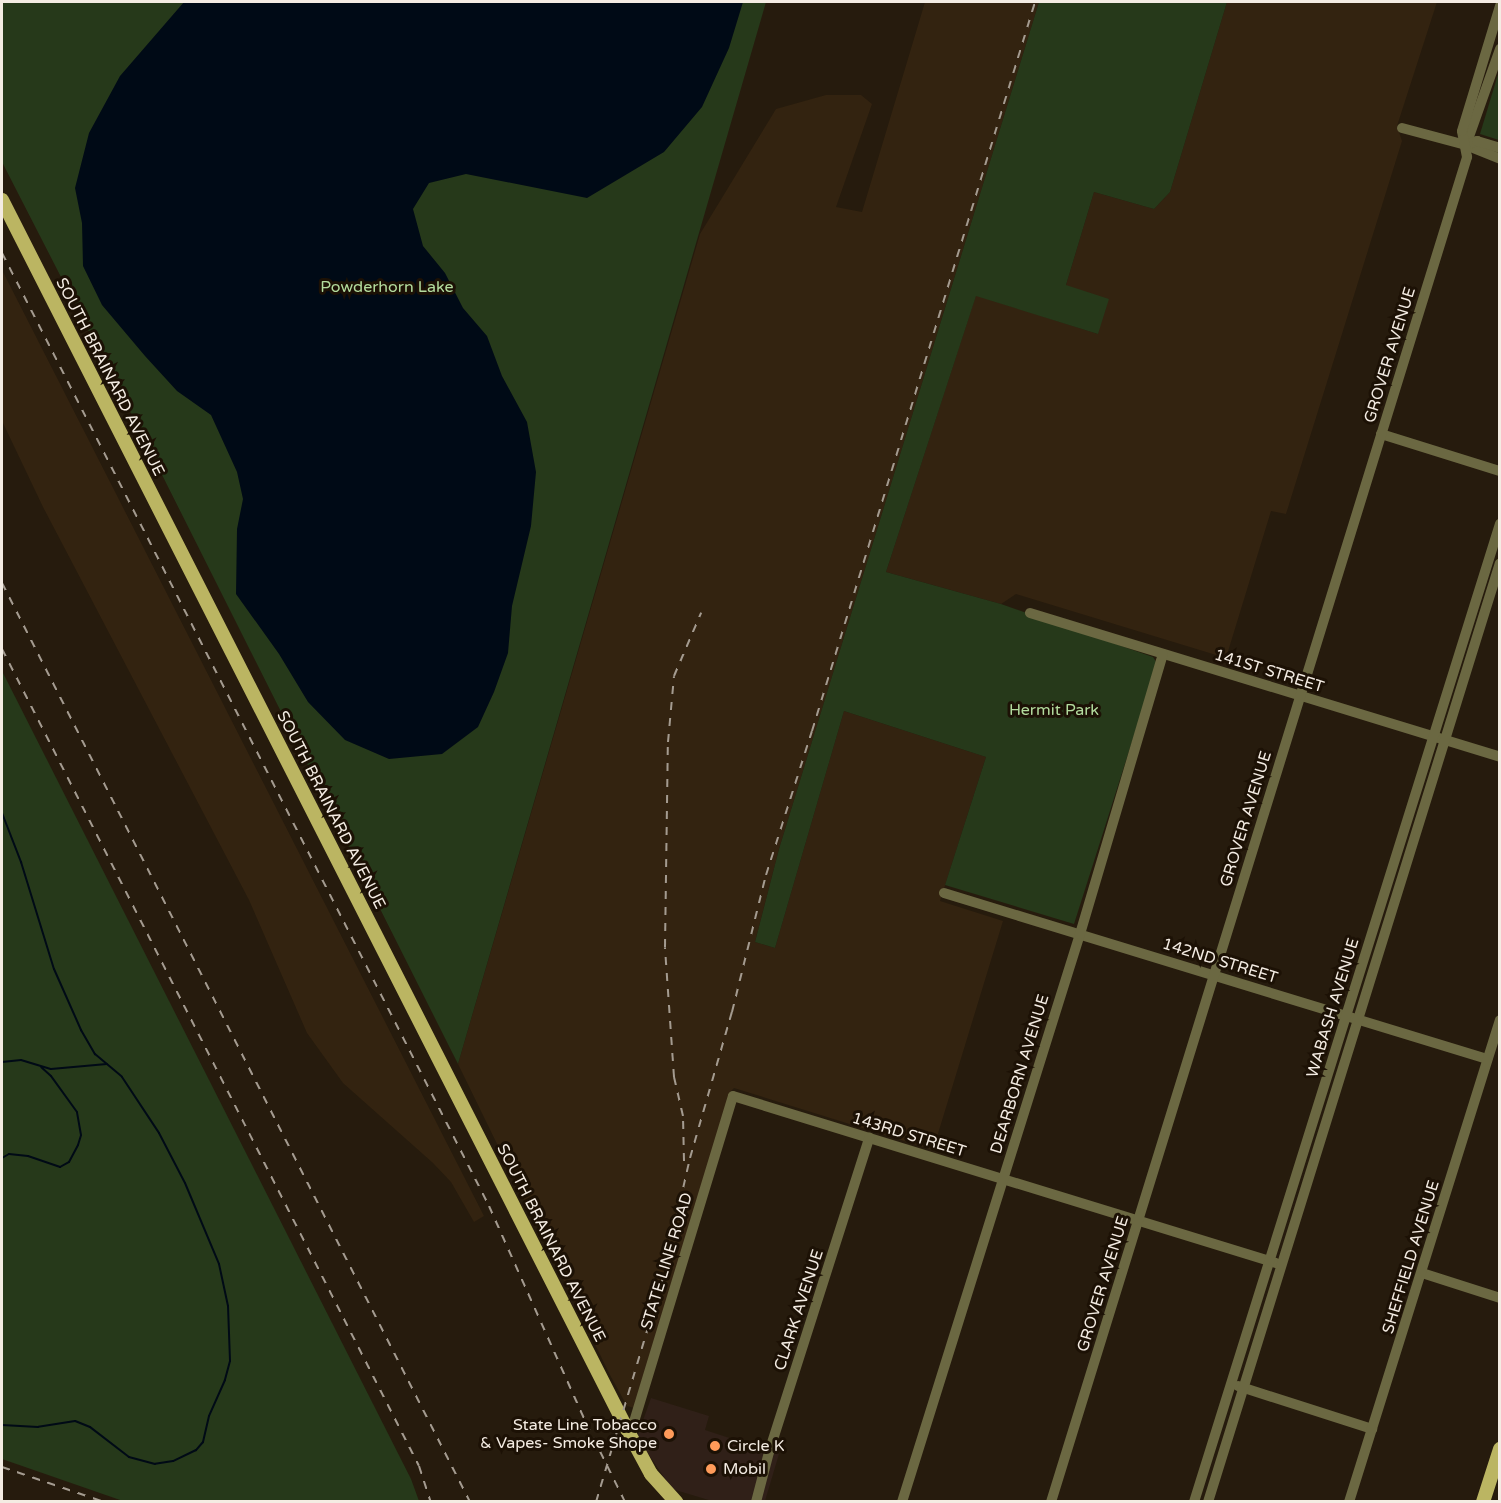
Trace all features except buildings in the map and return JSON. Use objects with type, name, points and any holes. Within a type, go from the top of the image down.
[{"type":"main road","name":"SOUTH BRAINARD AVENUE","points":[[2,200],[630,1435],[661,1486]]},
{"type":"main road","points":[[1483,1502],[1500,1449]]},
{"type":"main road","points":[[661,1486],[668,1502]]},
{"type":"main road","points":[[661,1486],[676,1502]]},
{"type":"street","name":"GROVER AVENUE","points":[[1051,1502],[1467,157],[1467,146],[1462,131],[1500,6]]},
{"type":"street","name":"GROVER AVENUE","points":[[1467,146],[1500,49]]},
{"type":"street","points":[[1402,128],[1467,146],[1500,159]]},
{"type":"street","points":[[1467,146],[1477,141],[1500,148]]},
{"type":"street","points":[[1381,434],[1500,471]]},
{"type":"street","name":"WABASH AVENUE","points":[[1194,1502],[1500,524]]},
{"type":"street","name":"WABASH AVENUE","points":[[1208,1502],[1500,563]]},
{"type":"street","name":"141ST STREET","points":[[1030,613],[1500,758]]},
{"type":"street","name":"DEARBORN AVENUE","points":[[902,1502],[1080,934],[1163,654]]},
{"type":"street","name":"142ND STREET","points":[[944,893],[1487,1059]]},
{"type":"street","name":"SHEFFIELD AVENUE","points":[[1349,1502],[1499,1024]]},
{"type":"street","name":"STATE LINE ROAD","points":[[630,1435],[733,1096]]},
{"type":"street","name":"143RD STREET","points":[[733,1096],[1281,1265]]},
{"type":"street","name":"CLARK AVENUE","points":[[751,1502],[757,1496],[869,1138]]},
{"type":"street","points":[[1422,1273],[1500,1298]]},
{"type":"street","points":[[1232,1384],[1372,1429]]},
{"type":"shaded area","name":"Powderhorn Lake","points":[[184,2],[743,2],[729,48],[702,107],[664,152],[587,198],[466,174],[429,183],[413,209],[423,246],[445,273],[463,308],[487,336],[502,376],[527,422],[536,472],[531,526],[512,606],[508,653],[478,727],[442,754],[389,759],[345,740],[308,702],[279,654],[236,594],[237,529],[243,499],[237,472],[211,415],[177,391],[145,356],[102,305],[83,266],[82,223],[75,188],[89,133],[120,76]]},
{"type":"shaded area","points":[[925,2],[1039,2],[779,849],[755,942],[775,948],[844,711],[986,757],[940,901],[1003,921],[933,1150],[734,1088],[730,1092],[634,1408],[627,1406],[610,1375],[458,1064],[700,234],[776,109],[826,95],[861,95],[872,104],[836,207],[862,212]]},
{"type":"shaded area","points":[[1227,2],[1437,2],[1397,126],[1402,141],[1286,514],[1271,511],[1226,658],[1016,594],[1001,604],[886,572],[976,295],[1098,334],[1066,285],[1094,192],[1154,209],[1170,192]]},
{"type":"shaded area","points":[[2,270],[484,1216],[474,1222],[451,1182],[433,1163],[343,1083],[307,1033],[249,900],[43,507],[2,421]]},
{"type":"shaded area","points":[[651,1398],[709,1416],[705,1430],[779,1454],[765,1501],[712,1501],[672,1489],[637,1437]]},
{"type":"green space","name":"Powderhorn Lake","points":[[2,2],[766,2],[458,1064],[2,162]]},
{"type":"green space","name":"Hermit Park","points":[[1039,2],[1227,2],[1170,192],[1154,209],[1094,192],[1066,285],[1109,299],[1098,334],[976,296],[886,572],[1001,604],[1153,657],[1157,663],[1074,924],[945,885],[986,757],[844,711],[775,948],[755,942],[779,849]]},
{"type":"green space","points":[[1499,71],[1500,140],[1480,134]]},
{"type":"green space","points":[[2,671],[411,1479],[419,1501],[123,1501],[2,1459]]},
{"type":"waterway","points":[[2,813],[21,862],[54,969],[81,1030],[95,1054],[122,1077],[159,1133],[185,1183],[219,1264],[228,1306],[230,1361],[225,1380],[209,1416],[203,1442],[196,1450],[173,1461],[155,1464],[129,1457],[90,1427],[75,1421],[38,1427],[2,1425]]},
{"type":"waterway","points":[[2,1062],[21,1060],[51,1069],[107,1064]]},
{"type":"waterway","points":[[2,1158],[9,1154],[28,1156],[60,1167],[69,1162],[78,1145],[81,1135],[77,1112],[51,1076],[41,1067]]},
{"type":"railway","points":[[596,1502],[662,1281],[690,1158],[732,1012],[766,875],[1035,2]]},
{"type":"railway","points":[[2,253],[489,1206],[586,1423],[625,1502]]},
{"type":"railway","points":[[2,583],[470,1502]]},
{"type":"railway","points":[[684,1161],[683,1116],[674,1077],[665,947],[668,742],[674,676],[701,613]]},
{"type":"railway","points":[[2,649],[419,1466],[431,1502]]},
{"type":"railway","points":[[2,1467],[104,1502]]},
{"type":"place","name":"State Line Tobacco & Vapes- Smoke Shope","points":[[669,1434]]},
{"type":"place","name":"Circle K","points":[[715,1446]]},
{"type":"place","name":"Mobil","points":[[711,1469]]}]
